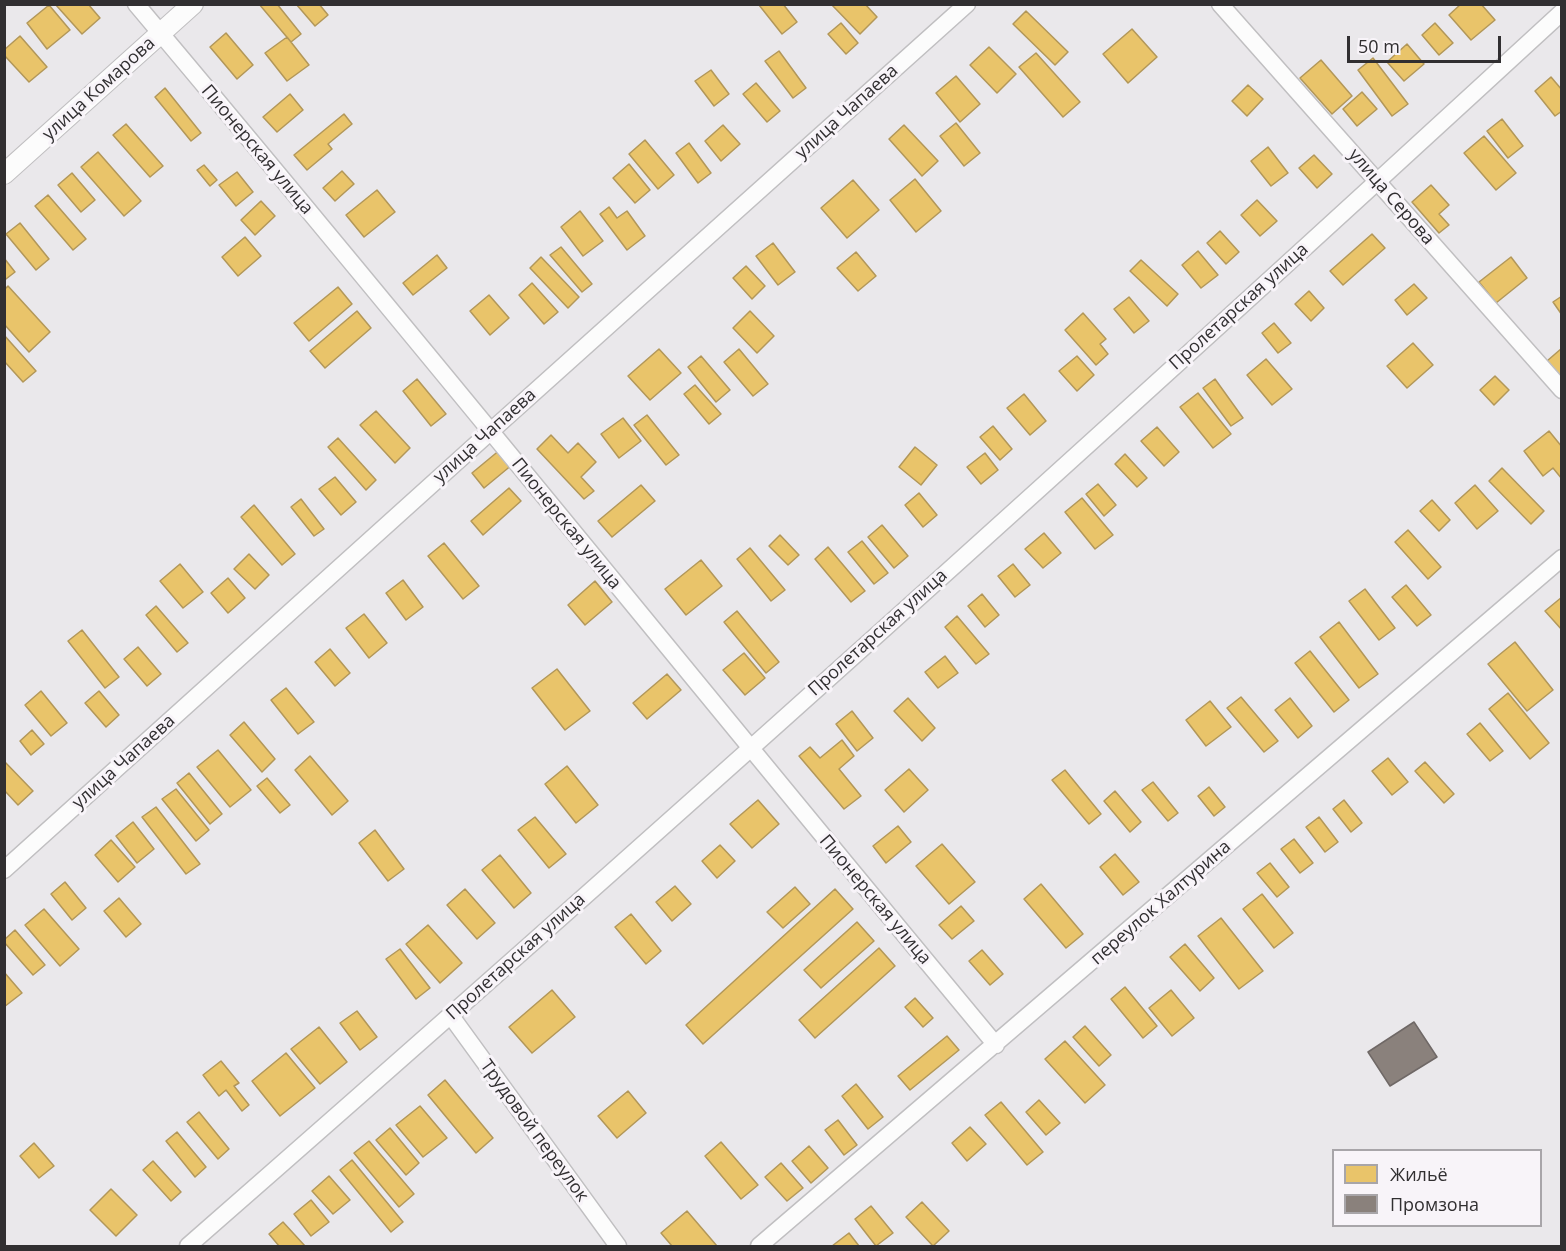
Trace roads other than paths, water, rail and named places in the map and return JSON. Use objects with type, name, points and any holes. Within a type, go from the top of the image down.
[{"type":"street","name":"Пионерская улица","points":[[136,4],[996,1045]]},
{"type":"street","name":"улица Комарова","points":[[4,174],[193,4]]},
{"type":"street","name":"улица Чапаева","points":[[4,870],[967,4]]},
{"type":"street","name":"улица Серова","points":[[1220,4],[1562,390]]},
{"type":"street","name":"Пролетарская улица","points":[[188,1246],[451,1016],[750,749],[1562,12]]},
{"type":"street","name":"переулок Халтурина","points":[[759,1246],[1562,558]]},
{"type":"street","name":"Трудовой переулок","points":[[451,1016],[618,1246]]}]
